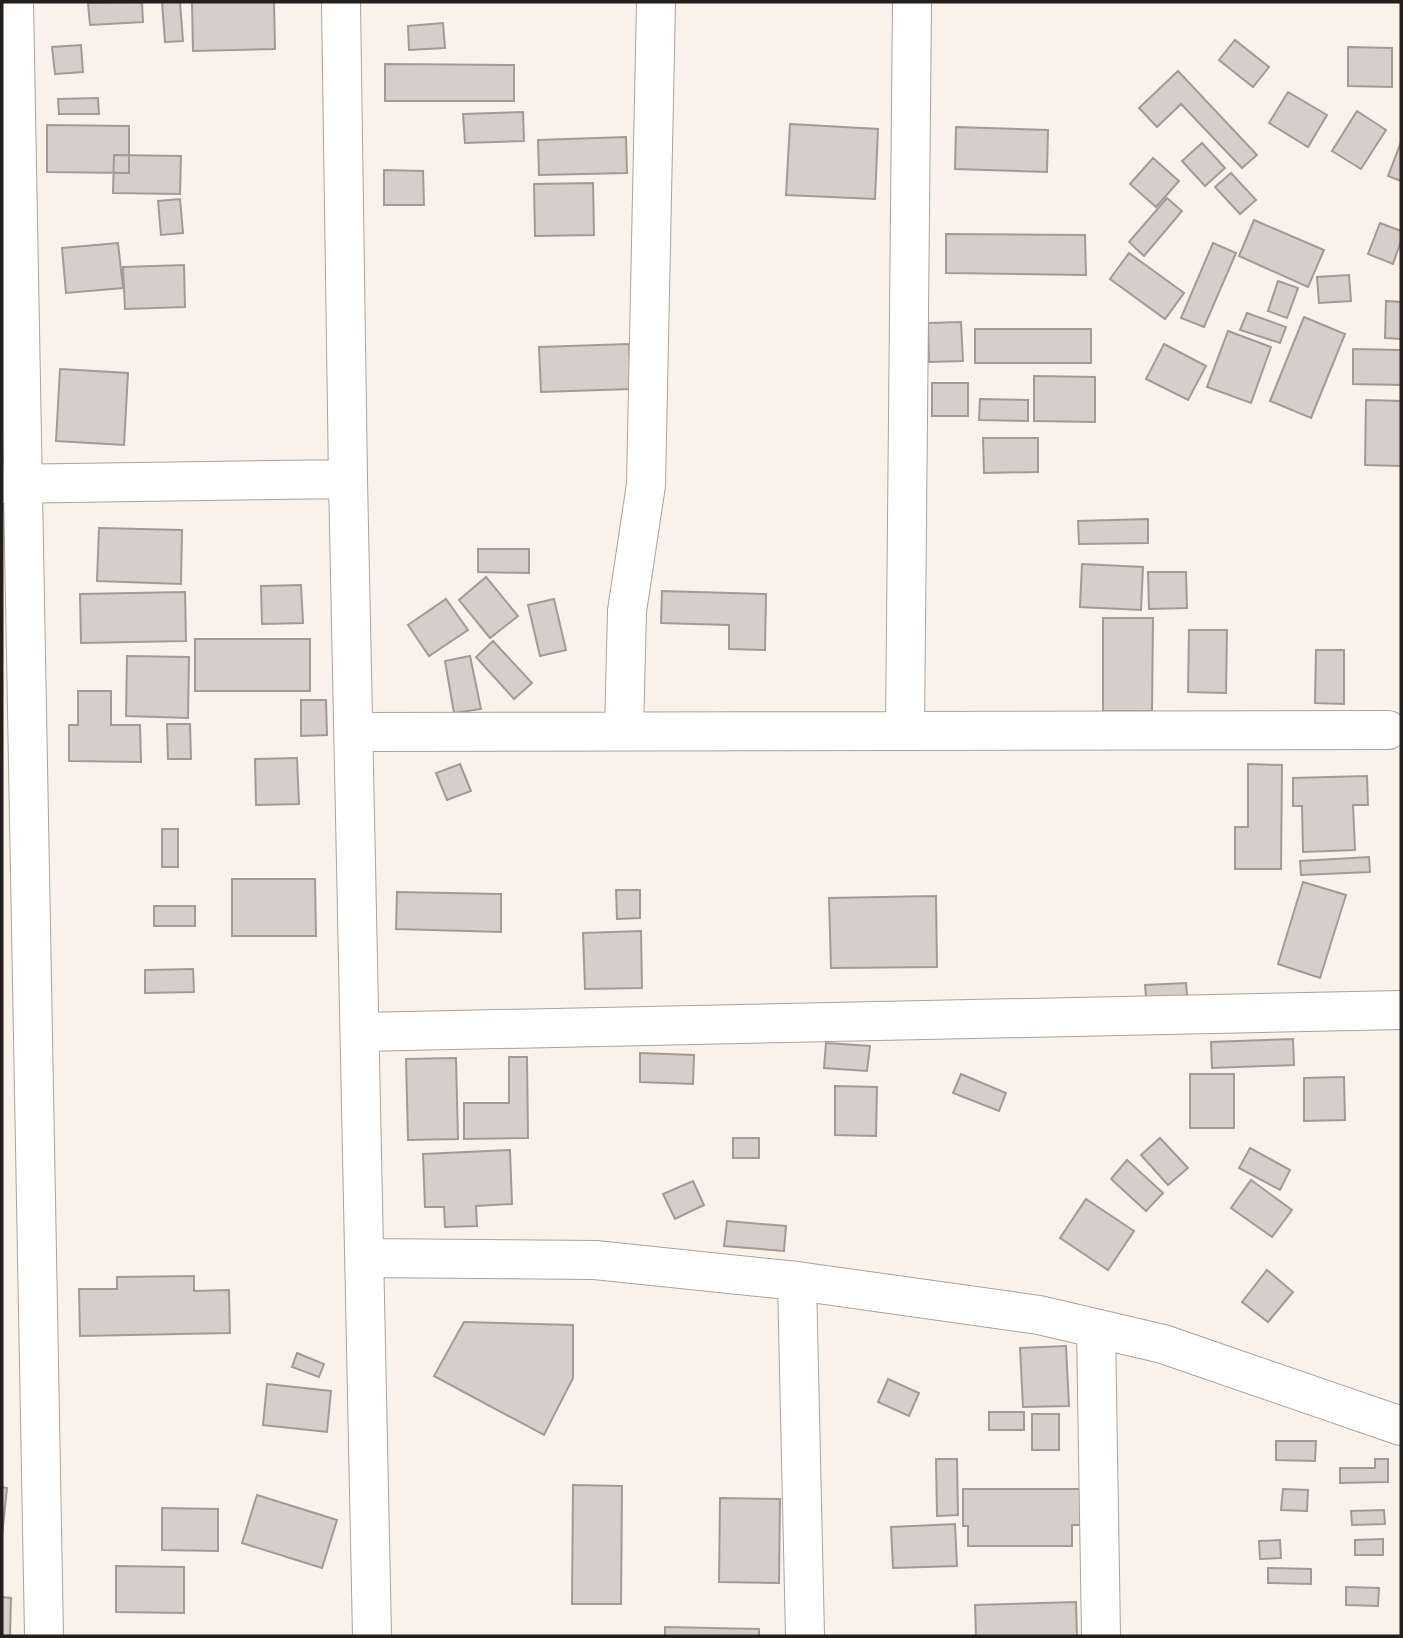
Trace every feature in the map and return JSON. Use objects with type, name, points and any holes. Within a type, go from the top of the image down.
[{"type":"street","points":[[14,2],[12,484],[44,1636]]},
{"type":"street","points":[[341,2],[372,1636]]},
{"type":"street","points":[[624,731],[627,611],[646,485],[656,2]]},
{"type":"street","points":[[905,730],[912,2]]},
{"type":"street","points":[[12,484],[348,479]]},
{"type":"street","points":[[355,732],[1388,730]]},
{"type":"street","points":[[361,1032],[1401,1010]]},
{"type":"street","points":[[365,1258],[595,1260],[797,1281],[1039,1315],[1163,1344],[1401,1426]]},
{"type":"street","points":[[797,1281],[805,1636]]},
{"type":"street","points":[[1096,1329],[1101,1636]]},
{"type":"building","points":[[142,2],[143,22],[90,25],[88,3]]},
{"type":"building","points":[[162,2],[180,2],[183,41],[165,42]]},
{"type":"building","points":[[192,2],[274,2],[275,49],[193,51]]},
{"type":"building","points":[[443,23],[445,48],[409,50],[408,26]]},
{"type":"building","points":[[1235,40],[1269,67],[1253,87],[1219,60]]},
{"type":"building","points":[[81,45],[83,72],[55,74],[52,47]]},
{"type":"building","points":[[1348,47],[1392,48],[1392,87],[1348,86]]},
{"type":"building","points":[[385,64],[514,65],[514,101],[385,101]]},
{"type":"building","points":[[1178,71],[1257,155],[1242,168],[1181,104],[1157,127],[1139,108]]},
{"type":"building","points":[[1288,92],[1327,115],[1308,147],[1269,123]]},
{"type":"building","points":[[98,98],[99,114],[59,114],[58,99]]},
{"type":"building","points":[[1357,111],[1386,130],[1361,169],[1332,151]]},
{"type":"building","points":[[523,112],[524,141],[465,143],[463,114]]},
{"type":"building","points":[[790,124],[878,129],[875,199],[786,195]]},
{"type":"building","points":[[47,125],[129,126],[129,173],[47,172]]},
{"type":"building","points":[[956,127],[1048,130],[1047,172],[955,169]]},
{"type":"building","points":[[626,137],[627,173],[539,175],[538,140]]},
{"type":"building","points":[[1401,142],[1401,181],[1388,176]]},
{"type":"building","points":[[1202,143],[1225,168],[1205,186],[1182,161]]},
{"type":"building","points":[[114,155],[181,156],[180,194],[113,193]]},
{"type":"building","points":[[1153,158],[1179,181],[1156,207],[1130,184]]},
{"type":"building","points":[[384,170],[423,171],[424,205],[384,205]]},
{"type":"building","points":[[1231,173],[1256,200],[1240,214],[1215,187]]},
{"type":"building","points":[[593,183],[594,235],[535,236],[534,184]]},
{"type":"building","points":[[1167,198],[1182,211],[1144,256],[1129,242]]},
{"type":"building","points":[[180,199],[183,233],[161,235],[158,201]]},
{"type":"building","points":[[1254,220],[1324,250],[1308,287],[1239,256]]},
{"type":"building","points":[[1380,223],[1401,231],[1401,241],[1393,264],[1368,254]]},
{"type":"building","points":[[946,234],[1085,235],[1086,275],[946,273]]},
{"type":"building","points":[[118,243],[123,288],[66,293],[62,248]]},
{"type":"building","points":[[1213,243],[1236,253],[1204,327],[1181,318]]},
{"type":"building","points":[[1129,253],[1184,293],[1165,319],[1110,279]]},
{"type":"building","points":[[184,265],[185,307],[125,309],[123,267]]},
{"type":"building","points":[[1349,275],[1351,301],[1319,303],[1317,277]]},
{"type":"building","points":[[1278,281],[1298,288],[1287,318],[1268,311]]},
{"type":"building","points":[[1386,301],[1401,302],[1401,339],[1385,338]]},
{"type":"building","points":[[1247,313],[1286,327],[1280,343],[1240,330]]},
{"type":"building","points":[[1304,317],[1345,334],[1311,418],[1270,401]]},
{"type":"building","points":[[961,322],[963,361],[929,362],[928,323]]},
{"type":"building","points":[[975,329],[1091,329],[1091,363],[975,363]]},
{"type":"building","points":[[1228,331],[1271,347],[1251,403],[1207,387]]},
{"type":"building","points":[[629,344],[631,389],[541,392],[539,347]]},
{"type":"building","points":[[1164,344],[1206,366],[1188,400],[1146,379]]},
{"type":"building","points":[[1353,349],[1401,350],[1401,385],[1353,384]]},
{"type":"building","points":[[60,369],[128,373],[124,445],[56,441]]},
{"type":"building","points":[[1034,376],[1095,377],[1095,422],[1034,421]]},
{"type":"building","points":[[932,383],[968,383],[968,416],[932,416]]},
{"type":"building","points":[[980,399],[1028,400],[1028,421],[979,420]]},
{"type":"building","points":[[1366,400],[1401,401],[1401,466],[1365,465]]},
{"type":"building","points":[[983,438],[1038,438],[1038,472],[984,473]]},
{"type":"building","points":[[1148,519],[1148,543],[1079,544],[1078,521]]},
{"type":"building","points":[[99,528],[182,530],[181,584],[97,581]]},
{"type":"building","points":[[478,549],[529,549],[529,573],[478,572]]},
{"type":"building","points":[[1082,564],[1143,567],[1141,610],[1080,607]]},
{"type":"building","points":[[1148,572],[1186,572],[1187,608],[1149,609]]},
{"type":"building","points":[[486,577],[518,616],[490,638],[459,600]]},
{"type":"building","points":[[301,585],[303,623],[262,624],[261,586]]},
{"type":"building","points":[[662,591],[766,594],[765,650],[729,649],[729,625],[661,623]]},
{"type":"building","points":[[185,592],[186,641],[81,643],[80,594]]},
{"type":"building","points":[[446,599],[468,630],[429,656],[408,625]]},
{"type":"building","points":[[554,599],[566,650],[540,656],[528,605]]},
{"type":"building","points":[[1103,618],[1153,618],[1152,711],[1103,711]]},
{"type":"building","points":[[1189,630],[1227,630],[1226,693],[1188,692]]},
{"type":"building","points":[[195,639],[310,639],[310,691],[195,691]]},
{"type":"building","points":[[493,641],[532,683],[514,699],[476,657]]},
{"type":"building","points":[[1316,650],[1344,650],[1344,704],[1315,703]]},
{"type":"building","points":[[127,656],[189,657],[188,718],[126,716]]},
{"type":"building","points":[[470,656],[481,709],[454,713],[445,661]]},
{"type":"building","points":[[78,691],[111,691],[111,725],[140,725],[141,762],[69,761],[69,725],[78,725]]},
{"type":"building","points":[[301,700],[326,700],[327,735],[301,736]]},
{"type":"building","points":[[167,724],[190,724],[191,759],[168,759]]},
{"type":"building","points":[[297,758],[299,804],[256,805],[255,759]]},
{"type":"building","points":[[460,764],[471,791],[447,800],[436,773]]},
{"type":"building","points":[[1248,764],[1282,765],[1281,869],[1235,869],[1235,827],[1248,827]]},
{"type":"building","points":[[1367,776],[1368,805],[1353,805],[1355,850],[1303,852],[1302,806],[1293,806],[1293,778]]},
{"type":"building","points":[[162,829],[178,829],[178,867],[162,867]]},
{"type":"building","points":[[1369,857],[1370,872],[1301,875],[1300,861]]},
{"type":"building","points":[[232,879],[315,879],[316,936],[232,936]]},
{"type":"building","points":[[1303,882],[1346,895],[1320,978],[1278,964]]},
{"type":"building","points":[[616,890],[640,890],[640,918],[617,919]]},
{"type":"building","points":[[397,892],[501,894],[501,932],[396,929]]},
{"type":"building","points":[[936,896],[937,967],[831,968],[829,898]]},
{"type":"building","points":[[154,906],[195,906],[195,926],[154,926]]},
{"type":"building","points":[[641,931],[642,988],[585,989],[583,933]]},
{"type":"building","points":[[193,969],[194,992],[145,993],[145,970]]},
{"type":"building","points":[[1186,983],[1188,1007],[1147,1009],[1145,985]]},
{"type":"building","points":[[1293,1039],[1294,1065],[1212,1068],[1211,1042]]},
{"type":"building","points":[[826,1043],[870,1046],[867,1071],[824,1068]]},
{"type":"building","points":[[640,1053],[694,1055],[693,1084],[640,1082]]},
{"type":"building","points":[[509,1057],[527,1057],[528,1138],[464,1139],[464,1103],[509,1103]]},
{"type":"building","points":[[456,1058],[458,1139],[408,1140],[406,1059]]},
{"type":"building","points":[[961,1074],[1006,1093],[999,1111],[953,1093]]},
{"type":"building","points":[[1190,1074],[1234,1074],[1234,1128],[1190,1128]]},
{"type":"building","points":[[1344,1077],[1345,1120],[1304,1121],[1304,1078]]},
{"type":"building","points":[[835,1086],[877,1087],[876,1136],[835,1135]]},
{"type":"building","points":[[733,1138],[759,1138],[759,1158],[733,1158]]},
{"type":"building","points":[[1160,1138],[1188,1168],[1168,1185],[1141,1155]]},
{"type":"building","points":[[1250,1148],[1290,1170],[1280,1190],[1239,1168]]},
{"type":"building","points":[[510,1150],[512,1204],[476,1206],[477,1226],[445,1227],[444,1207],[425,1207],[423,1154]]},
{"type":"building","points":[[1127,1160],[1163,1193],[1146,1211],[1111,1179]]},
{"type":"building","points":[[1251,1180],[1292,1210],[1272,1237],[1231,1208]]},
{"type":"building","points":[[693,1181],[704,1205],[675,1219],[663,1194]]},
{"type":"building","points":[[1086,1199],[1134,1231],[1108,1270],[1060,1238]]},
{"type":"building","points":[[727,1221],[786,1226],[784,1251],[724,1246]]},
{"type":"building","points":[[1267,1270],[1293,1292],[1268,1322],[1242,1302]]},
{"type":"building","points":[[194,1276],[194,1291],[229,1290],[230,1333],[80,1336],[79,1289],[117,1289],[117,1277]]},
{"type":"building","points":[[464,1322],[573,1325],[573,1378],[544,1435],[434,1376]]},
{"type":"building","points":[[1066,1346],[1069,1406],[1023,1407],[1020,1348]]},
{"type":"building","points":[[297,1353],[324,1364],[319,1377],[292,1367]]},
{"type":"building","points":[[888,1379],[919,1393],[909,1416],[878,1402]]},
{"type":"building","points":[[267,1384],[331,1391],[327,1432],[263,1425]]},
{"type":"building","points":[[989,1412],[1024,1412],[1024,1430],[989,1430]]},
{"type":"building","points":[[1032,1414],[1059,1414],[1059,1450],[1032,1450]]},
{"type":"building","points":[[1276,1441],[1316,1441],[1315,1461],[1276,1460]]},
{"type":"building","points":[[936,1459],[957,1459],[958,1515],[937,1516]]},
{"type":"building","points":[[1375,1459],[1388,1459],[1388,1482],[1340,1483],[1340,1468],[1375,1468]]},
{"type":"building","points":[[573,1485],[622,1486],[621,1604],[572,1604]]},
{"type":"building","points":[[2,1487],[7,1488],[2,1536]]},
{"type":"building","points":[[963,1489],[1085,1489],[1085,1525],[1072,1525],[1072,1546],[968,1546],[968,1526],[963,1526]]},
{"type":"building","points":[[1283,1489],[1308,1490],[1307,1511],[1281,1510]]},
{"type":"building","points":[[257,1495],[337,1520],[322,1568],[242,1543]]},
{"type":"building","points":[[720,1498],[780,1499],[779,1583],[719,1582]]},
{"type":"building","points":[[162,1508],[218,1509],[218,1551],[162,1550]]},
{"type":"building","points":[[1384,1510],[1385,1524],[1352,1525],[1351,1511]]},
{"type":"building","points":[[955,1524],[957,1566],[893,1568],[891,1527]]},
{"type":"building","points":[[1383,1539],[1383,1555],[1355,1555],[1355,1540]]},
{"type":"building","points":[[1280,1540],[1281,1558],[1260,1559],[1259,1541]]},
{"type":"building","points":[[116,1566],[184,1567],[184,1613],[116,1612]]},
{"type":"building","points":[[1268,1568],[1311,1569],[1311,1584],[1268,1583]]},
{"type":"building","points":[[1346,1587],[1379,1588],[1378,1606],[1346,1605]]},
{"type":"building","points":[[2,1597],[11,1598],[10,1636],[2,1636]]},
{"type":"building","points":[[1076,1602],[1077,1636],[976,1636],[975,1605]]},
{"type":"building","points":[[665,1627],[759,1629],[759,1636],[665,1636]]}]
